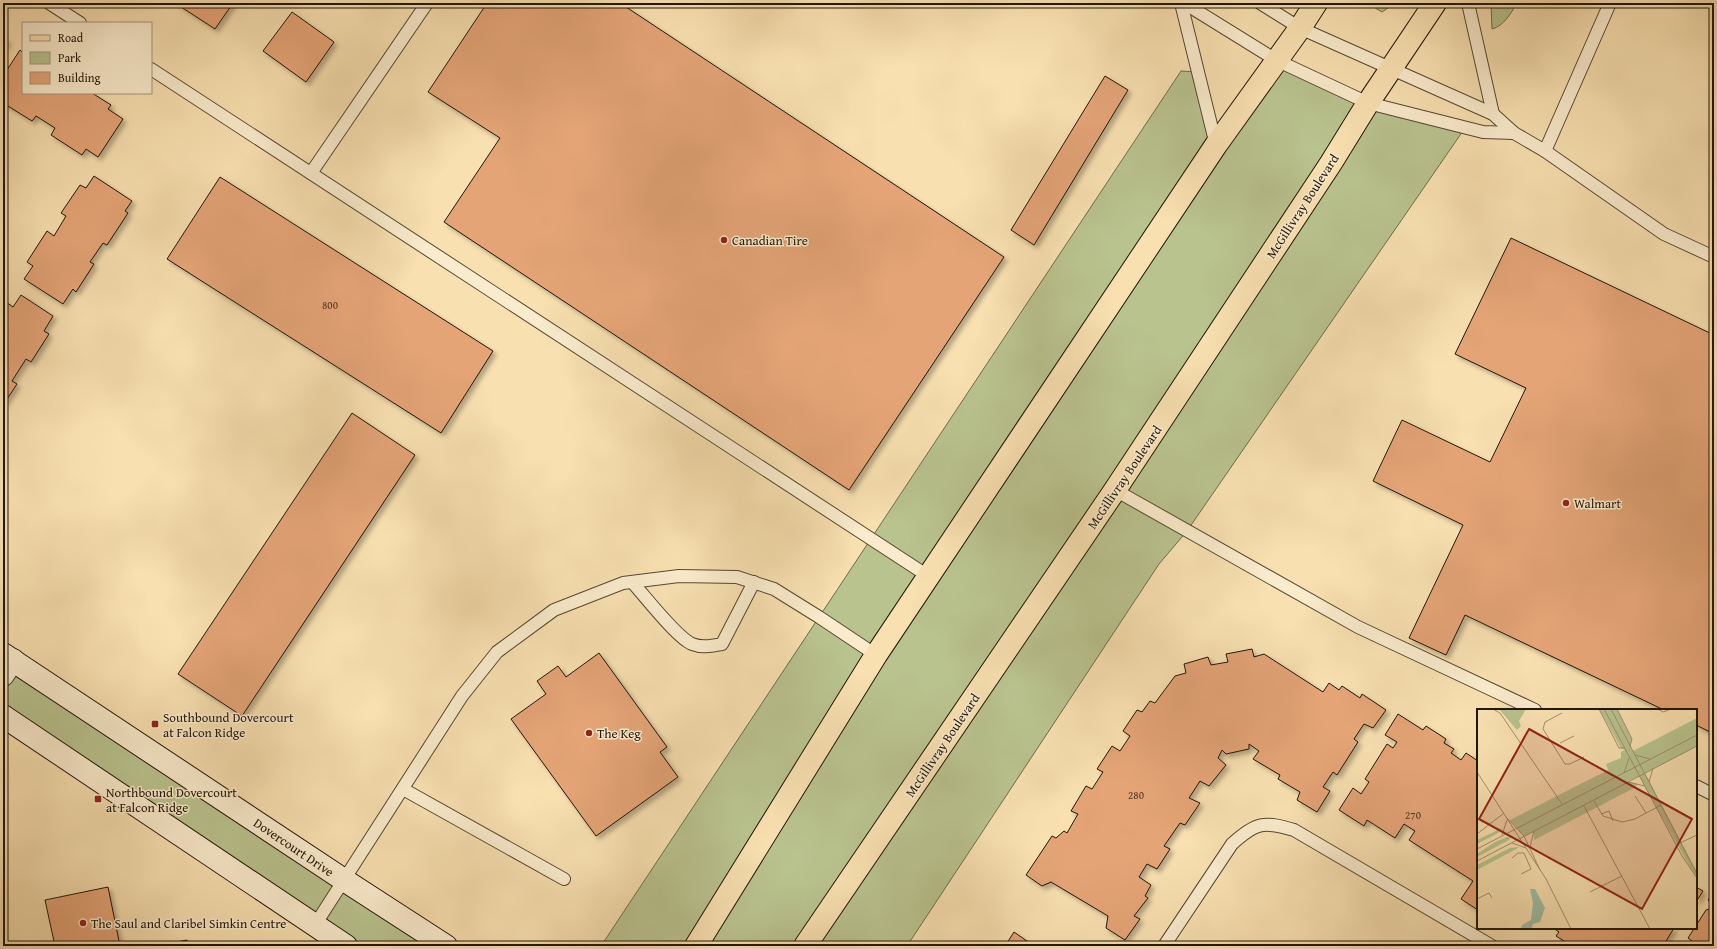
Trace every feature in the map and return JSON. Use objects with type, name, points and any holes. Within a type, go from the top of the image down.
[{"type":"main road","points":[[696,946],[876,655],[1216,145],[1300,28],[1316,3]]},
{"type":"main road","name":"McGillivray Boulevard","points":[[805,946],[1115,490],[1435,3]]},
{"type":"street","name":"Dovercourt Drive","points":[[6,663],[446,946]]},
{"type":"street","points":[[3,716],[346,946]]},
{"type":"lane","points":[[49,3],[78,22]]},
{"type":"lane","points":[[311,173],[427,3]]},
{"type":"lane","points":[[1182,3],[1276,60],[1368,103],[1483,132],[1514,133]]},
{"type":"lane","points":[[1182,3],[1216,145]]},
{"type":"lane","points":[[1260,3],[1300,28],[1493,114],[1514,133],[1545,151],[1664,234],[1714,257]]},
{"type":"lane","points":[[1468,3],[1493,114]]},
{"type":"lane","points":[[1545,151],[1610,3]]},
{"type":"lane","points":[[152,70],[928,576]]},
{"type":"lane","points":[[1115,490],[1358,627],[1533,709]]},
{"type":"lane","points":[[315,925],[462,696],[497,652],[554,610],[623,582],[679,576],[737,577],[774,589],[819,616],[876,655]]},
{"type":"lane","points":[[632,582],[672,628],[690,644],[705,647],[722,644],[754,582]]},
{"type":"lane","points":[[1697,786],[1714,794]]},
{"type":"lane","points":[[402,789],[564,879]]},
{"type":"lane","points":[[1164,946],[1232,844],[1244,833],[1260,824],[1274,824],[1294,830],[1492,946]]},
{"type":"green space","points":[[1367,3],[1395,3],[1382,12]]},
{"type":"green space","points":[[1491,3],[1517,3],[1504,22],[1492,29]]},
{"type":"green space","points":[[1276,60],[1368,103],[1465,128],[1187,531],[1159,564],[907,946],[601,946],[1181,71],[1198,72],[1216,145]]},
{"type":"green space","points":[[3,654],[446,946],[346,946],[3,716]]},
{"type":"building","points":[[175,3],[233,3],[215,29]]},
{"type":"building","name":"Canadian Tire","points":[[487,3],[620,3],[1004,257],[849,490],[444,222],[500,138],[428,92]]},
{"type":"building","points":[[292,12],[334,42],[306,82],[263,51]]},
{"type":"building","points":[[3,38],[8,41],[3,48]]},
{"type":"building","points":[[20,50],[22,52],[22,94],[94,94],[111,105],[108,109],[123,119],[98,157],[86,149],[82,155],[51,135],[55,128],[36,116],[32,121],[3,103],[7,96],[3,94],[3,76]]},
{"type":"building","points":[[1105,76],[1128,90],[1034,245],[1011,230]]},
{"type":"building","points":[[94,176],[132,201],[125,211],[128,213],[107,245],[103,243],[90,262],[94,264],[76,292],[73,289],[63,304],[24,279],[33,266],[27,262],[47,231],[54,236],[66,216],[61,213],[80,185],[86,188]]},
{"type":"building","points":[[220,177],[493,351],[441,433],[167,259]]},
{"type":"building","name":"Walmart","points":[[1511,238],[1714,335],[1714,734],[1697,726],[1697,709],[1662,709],[1465,615],[1446,655],[1409,638],[1463,525],[1373,481],[1402,420],[1490,462],[1526,388],[1455,354]]},
{"type":"building","points":[[21,295],[53,316],[44,331],[49,334],[31,362],[26,359],[12,381],[17,384],[3,405],[3,300],[13,307]]},
{"type":"building","points":[[352,413],[415,455],[242,716],[178,674]]},
{"type":"building","points":[[1252,649],[1254,657],[1264,654],[1323,692],[1329,683],[1339,690],[1342,686],[1360,698],[1362,694],[1386,710],[1373,728],[1364,724],[1354,739],[1358,742],[1337,775],[1333,772],[1323,787],[1330,791],[1317,812],[1297,800],[1300,792],[1278,779],[1280,775],[1253,759],[1259,751],[1249,744],[1249,749],[1226,754],[1222,750],[1218,758],[1226,765],[1209,786],[1200,781],[1189,798],[1200,803],[1185,825],[1180,823],[1164,846],[1170,849],[1157,869],[1147,864],[1139,877],[1151,885],[1145,896],[1148,898],[1134,916],[1140,919],[1125,940],[1106,928],[1108,916],[1051,882],[1042,886],[1026,875],[1052,836],[1056,838],[1064,831],[1067,833],[1078,814],[1071,811],[1086,786],[1092,789],[1103,772],[1097,769],[1112,746],[1120,751],[1130,736],[1123,731],[1137,710],[1142,712],[1150,701],[1155,703],[1175,676],[1186,673],[1184,664],[1208,657],[1211,665],[1228,662],[1226,654]]},
{"type":"building","name":"The Keg","points":[[599,653],[667,747],[660,752],[678,777],[596,836],[511,719],[546,694],[537,681],[558,666],[566,677]]},
{"type":"building","points":[[1398,714],[1423,730],[1426,726],[1446,739],[1444,743],[1454,749],[1451,753],[1461,760],[1466,753],[1477,760],[1477,909],[1461,899],[1473,881],[1409,840],[1415,831],[1404,824],[1395,838],[1367,820],[1364,826],[1339,810],[1353,788],[1361,794],[1369,782],[1365,779],[1387,744],[1393,748],[1397,742],[1385,735]]},
{"type":"building","name":"The Saul and Claribel Simkin Centre","points":[[108,887],[120,946],[55,946],[45,900]]},
{"type":"building","points":[[1697,888],[1703,891],[1697,900]]},
{"type":"building","points":[[1714,891],[1714,905],[1708,900]]},
{"type":"building","points":[[1714,907],[1714,946],[1689,946],[1692,941],[1688,938],[1694,929],[1697,929],[1697,924],[1706,910]]},
{"type":"building","points":[[1554,929],[1673,929],[1663,946],[1572,946],[1556,936],[1559,932]]},
{"type":"building","points":[[1014,932],[1034,946],[1005,946]]},
{"type":"building","name":"The Saul and Claribel Simkin Centre","points":[[187,940],[188,946],[155,946]]},
{"type":"place","name":"Canadian Tire","points":[[724,240]]},
{"type":"place","name":"Walmart","points":[[1566,503]]},
{"type":"place","name":"Southbound Dovercourt at Falcon Ridge","points":[[155,724]]},
{"type":"place","name":"The Keg","points":[[589,733]]},
{"type":"place","name":"Northbound Dovercourt at Falcon Ridge","points":[[98,799]]},
{"type":"place","name":"The Saul and Claribel Simkin Centre","points":[[83,923]]}]
